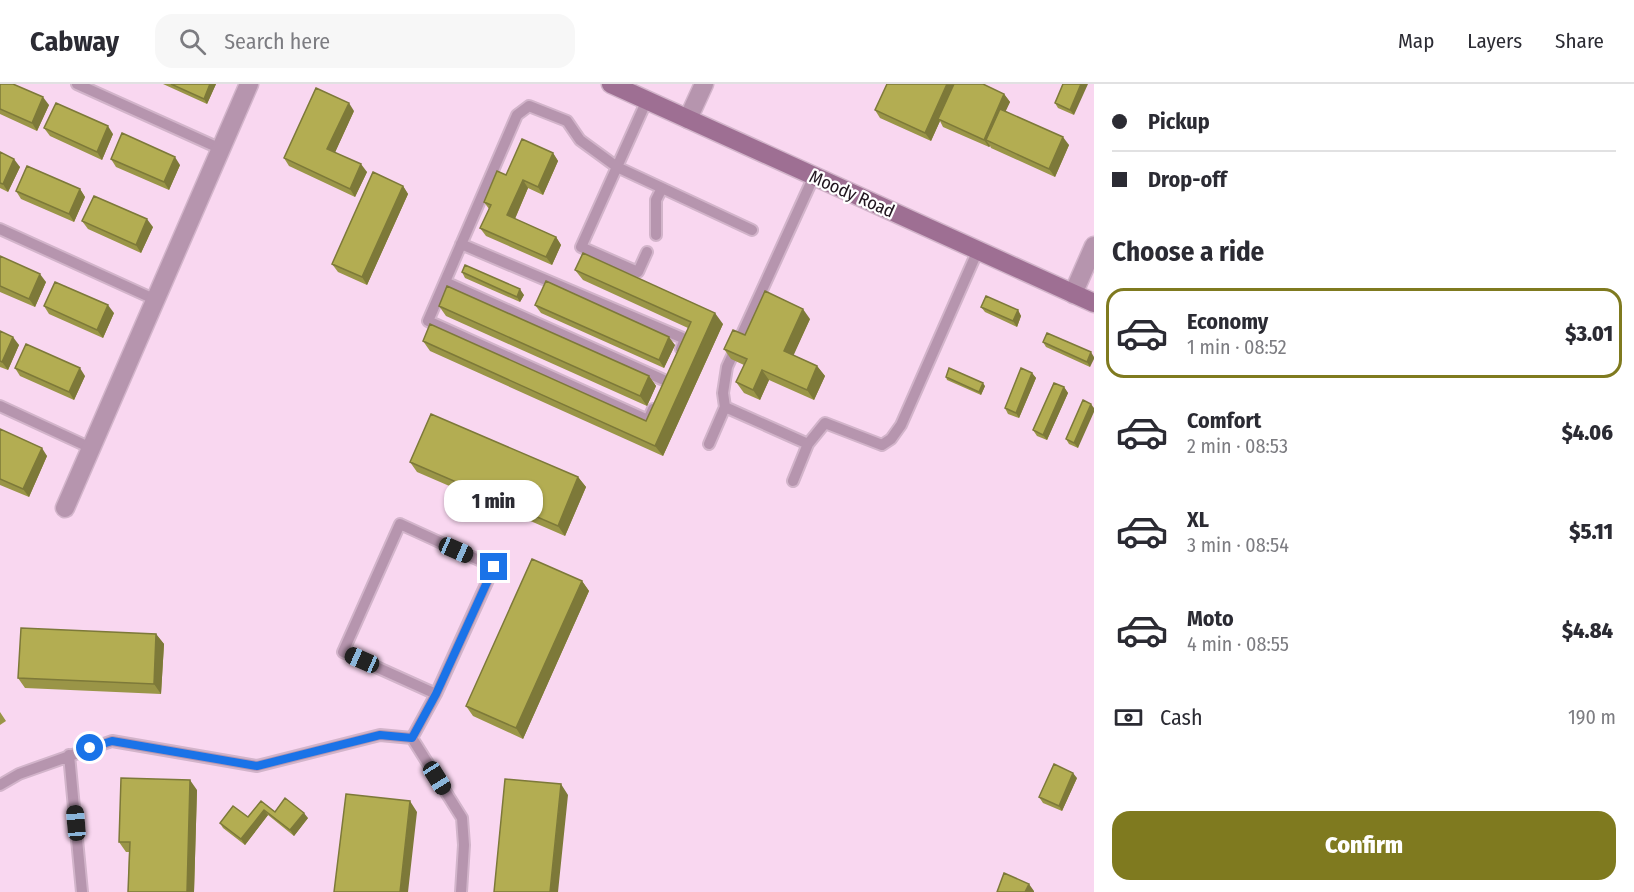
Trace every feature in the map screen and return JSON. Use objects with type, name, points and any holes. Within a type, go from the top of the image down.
[{"type":"main road","name":"Moody Road","points":[[610,84],[1094,303]]},
{"type":"street","points":[[65,508],[249,84]]},
{"type":"street","points":[[688,119],[704,84]]},
{"type":"street","points":[[1073,294],[1094,246]]},
{"type":"lane","points":[[77,84],[220,149]]},
{"type":"lane","points":[[647,100],[580,247],[638,272],[647,252]]},
{"type":"lane","points":[[461,244],[686,339],[648,420],[428,321],[461,244],[517,115],[530,106],[567,121],[580,140],[617,166],[752,230]]},
{"type":"lane","points":[[709,444],[725,407],[723,393],[727,367],[814,176]]},
{"type":"lane","points":[[656,235],[656,200],[662,188]]},
{"type":"lane","points":[[0,229],[156,300]]},
{"type":"lane","points":[[793,481],[808,444],[825,423],[882,445],[891,439],[901,425],[978,250]]},
{"type":"lane","points":[[445,282],[666,380]]},
{"type":"lane","points":[[0,406],[91,448]]},
{"type":"lane","points":[[725,407],[808,444]]},
{"type":"lane","points":[[412,738],[436,694],[494,567],[400,524],[343,652],[436,694]]},
{"type":"lane","points":[[0,785],[19,774],[112,741],[257,766],[380,735],[412,738]]},
{"type":"lane","points":[[412,738],[462,818],[464,845],[461,892]]},
{"type":"lane","points":[[69,755],[82,892]]},
{"type":"building","points":[[0,84],[13,84],[43,97],[32,123],[0,109]]},
{"type":"building","points":[[171,84],[210,84],[204,99]]},
{"type":"building","points":[[887,84],[947,84],[925,133],[875,110]]},
{"type":"building","points":[[954,84],[983,84],[1004,94],[984,140],[938,119]]},
{"type":"building","points":[[1063,84],[1081,84],[1070,110],[1055,103]]},
{"type":"building","points":[[316,88],[349,103],[327,149],[361,164],[350,189],[284,158]]},
{"type":"building","points":[[56,103],[108,126],[97,152],[44,128]]},
{"type":"building","points":[[1000,109],[1063,137],[1049,169],[986,140]]},
{"type":"building","points":[[122,133],[175,157],[164,182],[111,159]]},
{"type":"building","points":[[522,139],[553,153],[538,187],[523,180],[507,215],[556,237],[546,257],[480,228],[491,205],[484,202],[497,171],[506,175]]},
{"type":"building","points":[[0,152],[14,159],[3,184],[0,183]]},
{"type":"building","points":[[27,166],[80,189],[69,214],[16,191]]},
{"type":"building","points":[[373,172],[403,186],[362,277],[332,264]]},
{"type":"building","points":[[94,196],[147,219],[136,245],[82,221]]},
{"type":"building","points":[[583,253],[715,313],[655,446],[423,341],[430,324],[646,421],[691,322],[575,270]]},
{"type":"building","points":[[0,256],[40,274],[29,299],[0,286]]},
{"type":"building","points":[[465,265],[520,289],[517,297],[462,272]]},
{"type":"building","points":[[546,281],[669,337],[659,360],[535,305]]},
{"type":"building","points":[[55,282],[108,305],[97,330],[44,306]]},
{"type":"building","points":[[447,286],[649,376],[640,396],[439,306]]},
{"type":"building","points":[[765,291],[803,309],[784,351],[817,366],[807,390],[762,370],[753,390],[736,382],[747,359],[724,349],[733,330],[745,335]]},
{"type":"building","points":[[986,296],[1018,310],[1013,321],[981,307]]},
{"type":"building","points":[[0,331],[13,337],[2,362],[0,361]]},
{"type":"building","points":[[1047,333],[1091,352],[1087,362],[1043,342]]},
{"type":"building","points":[[26,344],[80,368],[69,392],[15,368]]},
{"type":"building","points":[[949,368],[983,383],[979,392],[946,377]]},
{"type":"building","points":[[1021,368],[1032,373],[1016,413],[1005,408]]},
{"type":"building","points":[[1054,383],[1064,387],[1043,435],[1033,430]]},
{"type":"building","points":[[1083,400],[1091,404],[1074,443],[1066,439]]},
{"type":"building","points":[[431,414],[578,477],[558,526],[410,462]]},
{"type":"building","points":[[0,429],[42,448],[23,489],[0,479]]},
{"type":"building","points":[[532,559],[582,581],[516,728],[466,706]]},
{"type":"building","points":[[21,628],[156,634],[154,684],[18,678]]},
{"type":"building","points":[[1054,764],[1073,773],[1059,806],[1039,797]]},
{"type":"building","points":[[121,778],[190,780],[187,892],[128,892],[130,842],[119,842]]},
{"type":"building","points":[[505,779],[561,784],[550,892],[494,892]]},
{"type":"building","points":[[346,794],[410,801],[400,892],[334,892]]},
{"type":"building","points":[[285,798],[304,813],[290,830],[264,810],[241,839],[220,823],[233,806],[248,817],[261,801],[275,812]]},
{"type":"building","points":[[1004,873],[1029,884],[1025,892],[997,892]]},
{"type":"route","points":[[90,748],[112,741],[257,766],[380,735],[412,738],[436,694],[494,567]]}]
